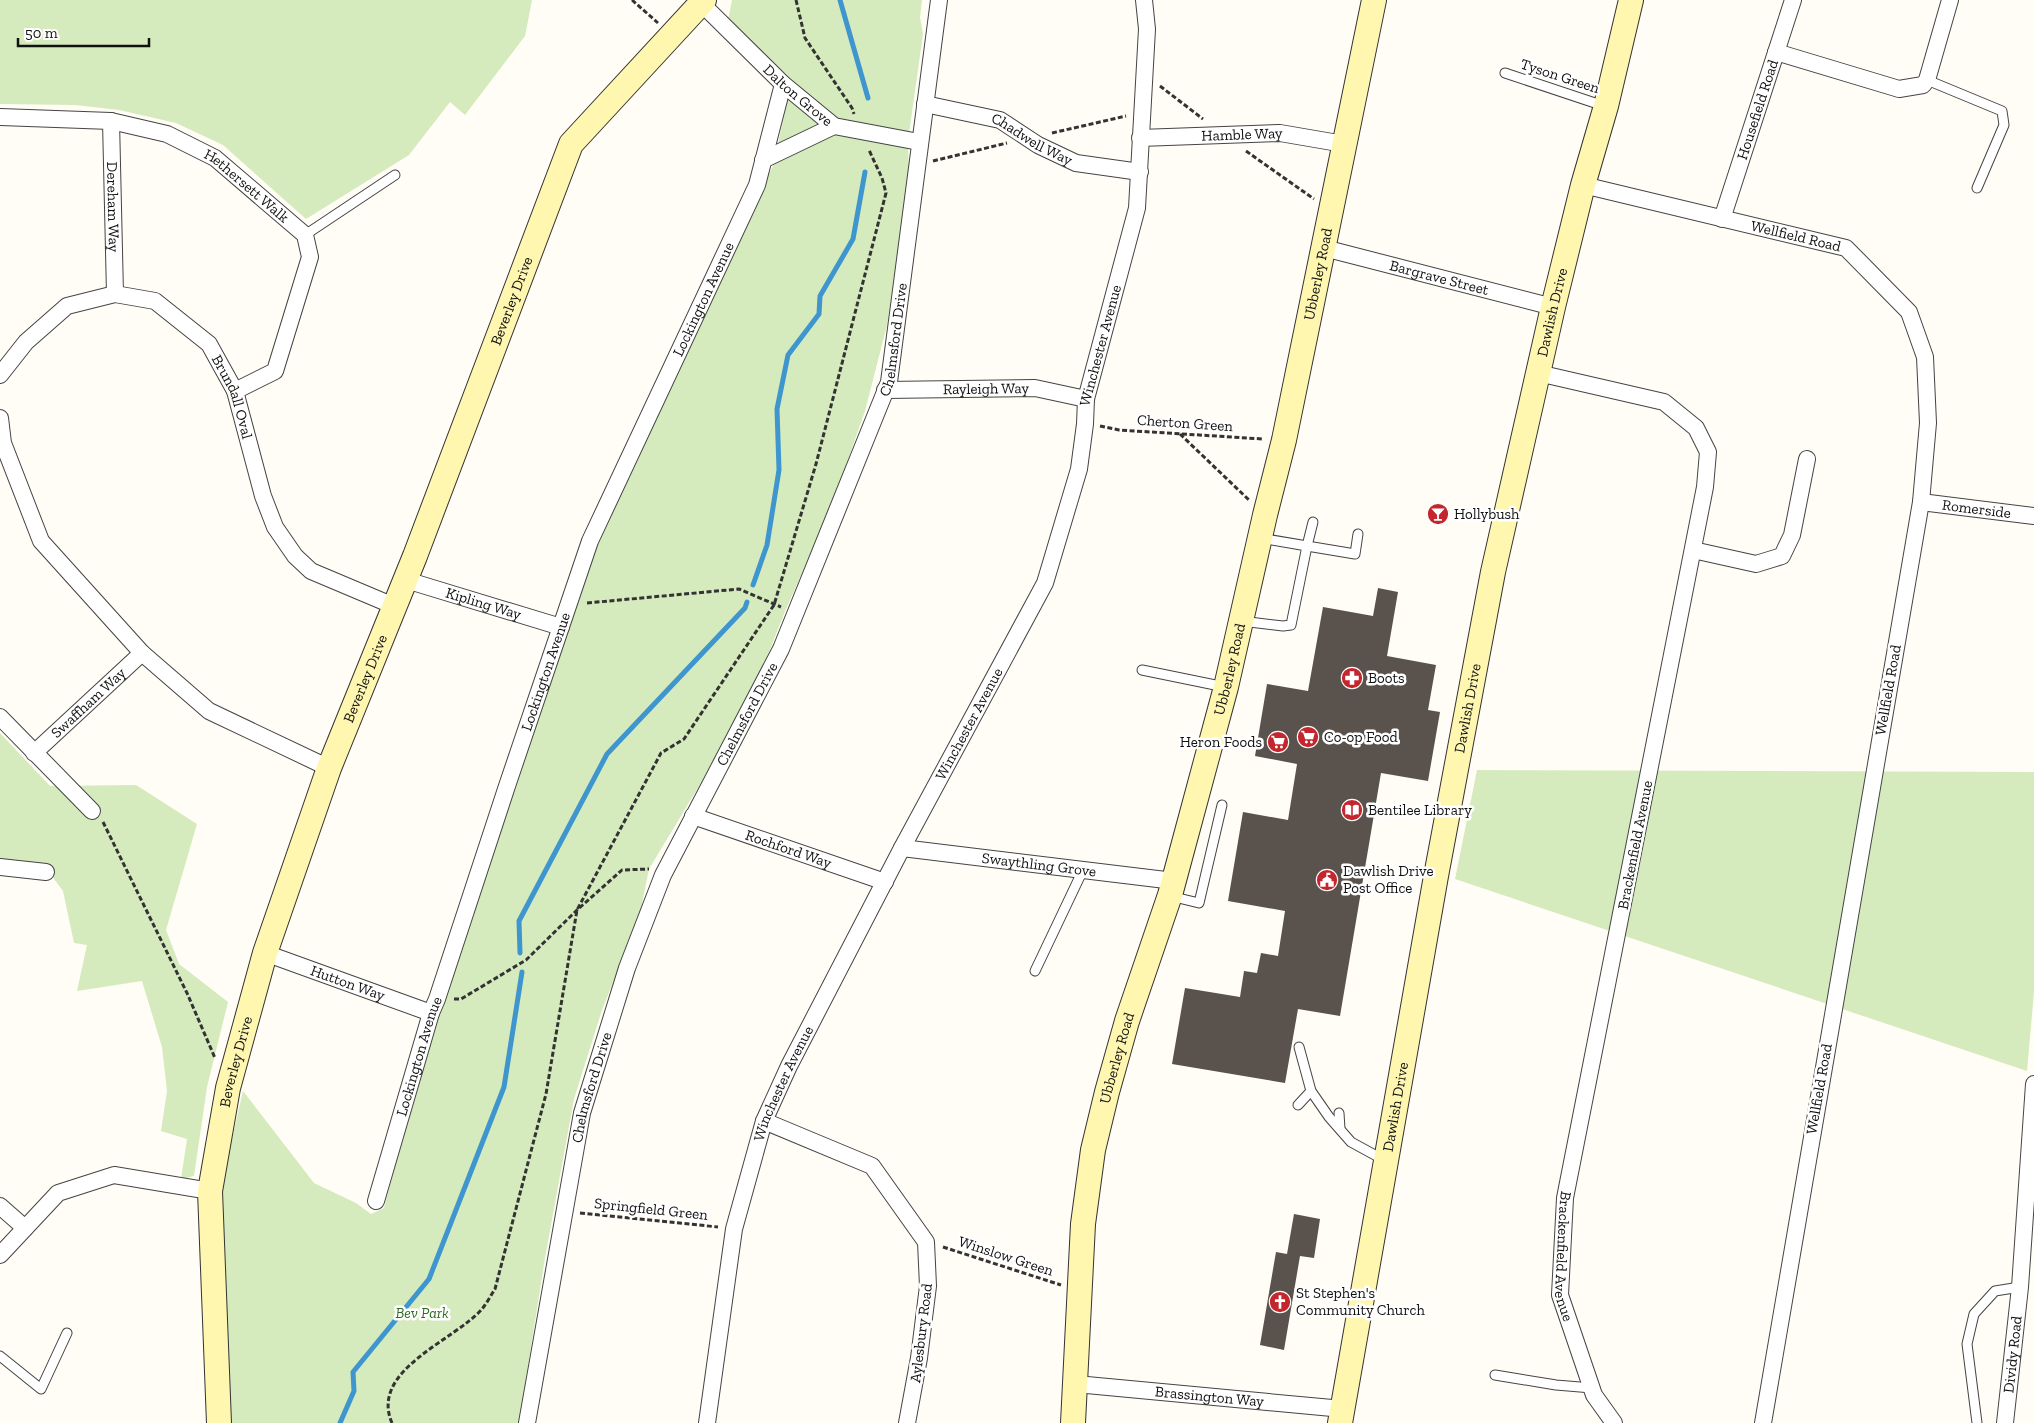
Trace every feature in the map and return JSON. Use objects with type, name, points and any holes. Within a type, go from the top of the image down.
[{"type":"street","name":"Chelmsford Drive","points":[[527,1423],[582,1113],[627,968],[663,875],[781,649],[889,382],[919,142],[940,0]]},
{"type":"street","name":"Winchester Avenue","points":[[707,1423],[734,1229],[764,1121],[789,1066],[902,848],[1046,583],[1079,469],[1086,399],[1137,208],[1147,29],[1144,0]]},
{"type":"street","name":"Ubberley Road","points":[[1073,1423],[1083,1224],[1093,1150],[1106,1092],[1127,1021],[1172,888],[1226,687],[1262,526],[1284,440],[1374,0]]},
{"type":"street","name":"Dawlish Drive","points":[[1341,1416],[1436,876],[1493,572],[1553,307],[1583,185],[1606,106],[1631,0]]},
{"type":"street","name":"Housefield Road","points":[[1722,219],[1793,0]]},
{"type":"street","points":[[1776,52],[1899,89],[1923,86],[1927,80],[1950,0]]},
{"type":"street","name":"Beverley Drive","points":[[219,1423],[210,1191],[228,1088],[265,954],[329,768],[406,580],[571,144],[702,2]]},
{"type":"street","name":"Dalton Grove","points":[[702,2],[783,84],[834,126],[919,142]]},
{"type":"street","name":"Lockington Avenue","points":[[376,1201],[434,1006],[590,541],[757,185],[783,84]]},
{"type":"street","name":"Chadwell Way","points":[[925,104],[1000,120],[1038,145],[1076,163],[1140,172]]},
{"type":"street","name":"Hethersett Walk","points":[[0,117],[112,121],[167,134],[215,158],[305,235]]},
{"type":"street","name":"Dereham Way","points":[[112,121],[115,294]]},
{"type":"street","points":[[763,160],[834,126]]},
{"type":"street","name":"Hamble Way","points":[[1140,138],[1280,133],[1344,144]]},
{"type":"street","name":"Wellfield Road","points":[[1583,185],[1846,248],[1909,312],[1924,357],[1928,424],[1921,502],[1763,1423]]},
{"type":"street","points":[[235,391],[275,371],[310,257],[305,235]]},
{"type":"street","name":"Bargrave Street","points":[[1324,248],[1553,307]]},
{"type":"street","name":"Brundall Oval","points":[[0,375],[26,342],[67,306],[115,294],[155,301],[209,344],[235,391],[263,496],[275,527],[295,556],[311,571],[394,606]]},
{"type":"street","name":"Brackenfield Avenue","points":[[1538,373],[1664,402],[1696,428],[1708,452],[1705,487],[1693,550],[1565,1198],[1560,1295],[1594,1395],[1614,1423]]},
{"type":"street","name":"Rayleigh Way","points":[[886,390],[1035,388],[1086,399]]},
{"type":"street","points":[[0,418],[3,443],[42,541],[142,654],[209,712],[329,768]]},
{"type":"street","points":[[1693,550],[1756,564],[1782,556],[1792,536],[1807,459]]},
{"type":"street","name":"Romerside","points":[[1921,502],[2034,516]]},
{"type":"street","name":"Kipling Way","points":[[406,580],[561,627]]},
{"type":"street","name":"Swaffham Way","points":[[34,752],[142,654]]},
{"type":"street","points":[[0,717],[92,811]]},
{"type":"street","name":"Rochford Way","points":[[693,816],[885,882]]},
{"type":"street","name":"Swaythling Grove","points":[[902,848],[1083,870],[1172,888]]},
{"type":"street","points":[[0,867],[46,872]]},
{"type":"street","name":"Hutton Way","points":[[265,954],[434,1006]]},
{"type":"street","name":"Dividy Road","points":[[2005,1423],[2020,1287],[2034,1084]]},
{"type":"street","points":[[764,1121],[872,1166],[926,1242]]},
{"type":"street","points":[[0,1255],[58,1193],[114,1175],[210,1191]]},
{"type":"street","points":[[0,1206],[25,1228]]},
{"type":"street","name":"Aylesbury Road","points":[[907,1423],[920,1358],[928,1286],[926,1242]]},
{"type":"street","name":"Brassington Way","points":[[1076,1384],[1341,1416]]},
{"type":"lane","name":"Tyson Green","points":[[1505,73],[1606,106]]},
{"type":"lane","points":[[1927,80],[2002,112],[2004,125],[1977,188]]},
{"type":"lane","points":[[305,235],[395,175]]},
{"type":"lane","points":[[1241,621],[1283,626],[1291,625],[1313,522]]},
{"type":"lane","points":[[1262,526],[1308,546],[1355,554],[1358,534]]},
{"type":"lane","points":[[1142,670],[1226,687]]},
{"type":"lane","points":[[1172,888],[1199,904],[1222,805]]},
{"type":"lane","points":[[1035,971],[1083,870]]},
{"type":"lane","points":[[1299,1047],[1311,1091],[1329,1117],[1351,1142],[1386,1162]]},
{"type":"lane","points":[[1298,1105],[1311,1091]]},
{"type":"lane","points":[[1339,1113],[1340,1130]]},
{"type":"lane","points":[[1978,1423],[1967,1344],[1974,1314],[1995,1291],[2020,1287]]},
{"type":"lane","points":[[0,1356],[42,1389],[67,1332]]},
{"type":"lane","points":[[1495,1375],[1556,1385],[1592,1388]]},
{"type":"path","points":[[632,0],[671,36]]},
{"type":"path","points":[[392,1423],[387,1411],[391,1388],[402,1372],[482,1309],[495,1289],[546,1094],[577,910],[661,753],[684,739],[774,605],[816,464],[886,193],[882,178],[852,108],[805,38],[796,0]]},
{"type":"path","name":"Cherton Green","points":[[1085,424],[1119,430],[1284,440]]},
{"type":"path","points":[[1179,433],[1262,526]]},
{"type":"path","points":[[568,604],[739,589],[774,605],[796,612]]},
{"type":"path","points":[[92,811],[106,825],[187,993],[228,1088]]},
{"type":"path","points":[[434,1006],[460,1000],[526,960],[577,910],[622,870],[649,869],[663,875]]},
{"type":"path","name":"Springfield Green","points":[[565,1211],[734,1229]]},
{"type":"path","name":"Winslow Green","points":[[926,1242],[1080,1292]]},
{"type":"green space","points":[[0,0],[532,0],[525,36],[465,115],[450,102],[409,155],[306,219],[223,145],[176,123],[119,110],[75,105],[0,104]]},
{"type":"green space","name":"Bev Park","points":[[732,0],[922,0],[920,17],[923,34],[908,141],[909,175],[887,325],[865,411],[830,510],[786,609],[759,677],[699,786],[649,869],[640,914],[602,1010],[574,1099],[545,1258],[519,1423],[228,1423],[220,1191],[243,1091],[314,1183],[356,1203],[371,1214],[384,1208],[416,1085],[443,999],[609,510],[753,204],[773,166],[792,80],[728,20]]},
{"type":"green space","points":[[0,733],[50,786],[136,785],[197,824],[166,930],[179,964],[228,1002],[207,1087],[194,1176],[181,1179],[187,1139],[161,1131],[167,1091],[162,1047],[142,981],[77,991],[87,945],[74,943],[63,891],[48,871],[0,864]]},
{"type":"green space","points":[[1477,770],[2034,772],[2034,992],[2027,1071],[1455,879]]},
{"type":"building","points":[[1378,588],[1398,592],[1387,656],[1436,665],[1428,710],[1440,712],[1428,781],[1381,773],[1340,1016],[1298,1009],[1285,1083],[1172,1064],[1185,988],[1240,997],[1244,971],[1257,973],[1261,953],[1278,956],[1285,911],[1228,901],[1243,812],[1288,820],[1297,764],[1255,756],[1267,684],[1308,691],[1323,607],[1373,616]]},
{"type":"building","name":"St Stephen's Community Church","points":[[1294,1214],[1320,1219],[1314,1258],[1300,1256],[1284,1350],[1260,1345],[1276,1252],[1287,1254]]},
{"type":"waterway","points":[[840,0],[868,98]]},
{"type":"waterway","points":[[753,585],[767,545],[779,470],[777,409],[788,355],[819,314],[820,296],[853,239],[865,172]]},
{"type":"waterway","points":[[520,953],[519,921],[607,754],[745,608],[747,602]]},
{"type":"waterway","points":[[340,1423],[354,1391],[353,1372],[429,1279],[504,1087],[522,972]]},
{"type":"place","name":"Hollybush","points":[[1438,514]]},
{"type":"place","name":"Boots","points":[[1352,678]]},
{"type":"place","name":"Co-op Food","points":[[1308,737]]},
{"type":"place","name":"Heron Foods","points":[[1278,742]]},
{"type":"place","name":"Bentilee Library","points":[[1352,810]]},
{"type":"place","name":"Dawlish Drive Post Office","points":[[1327,880]]},
{"type":"place","name":"St Stephen's Community Church","points":[[1280,1302]]}]
